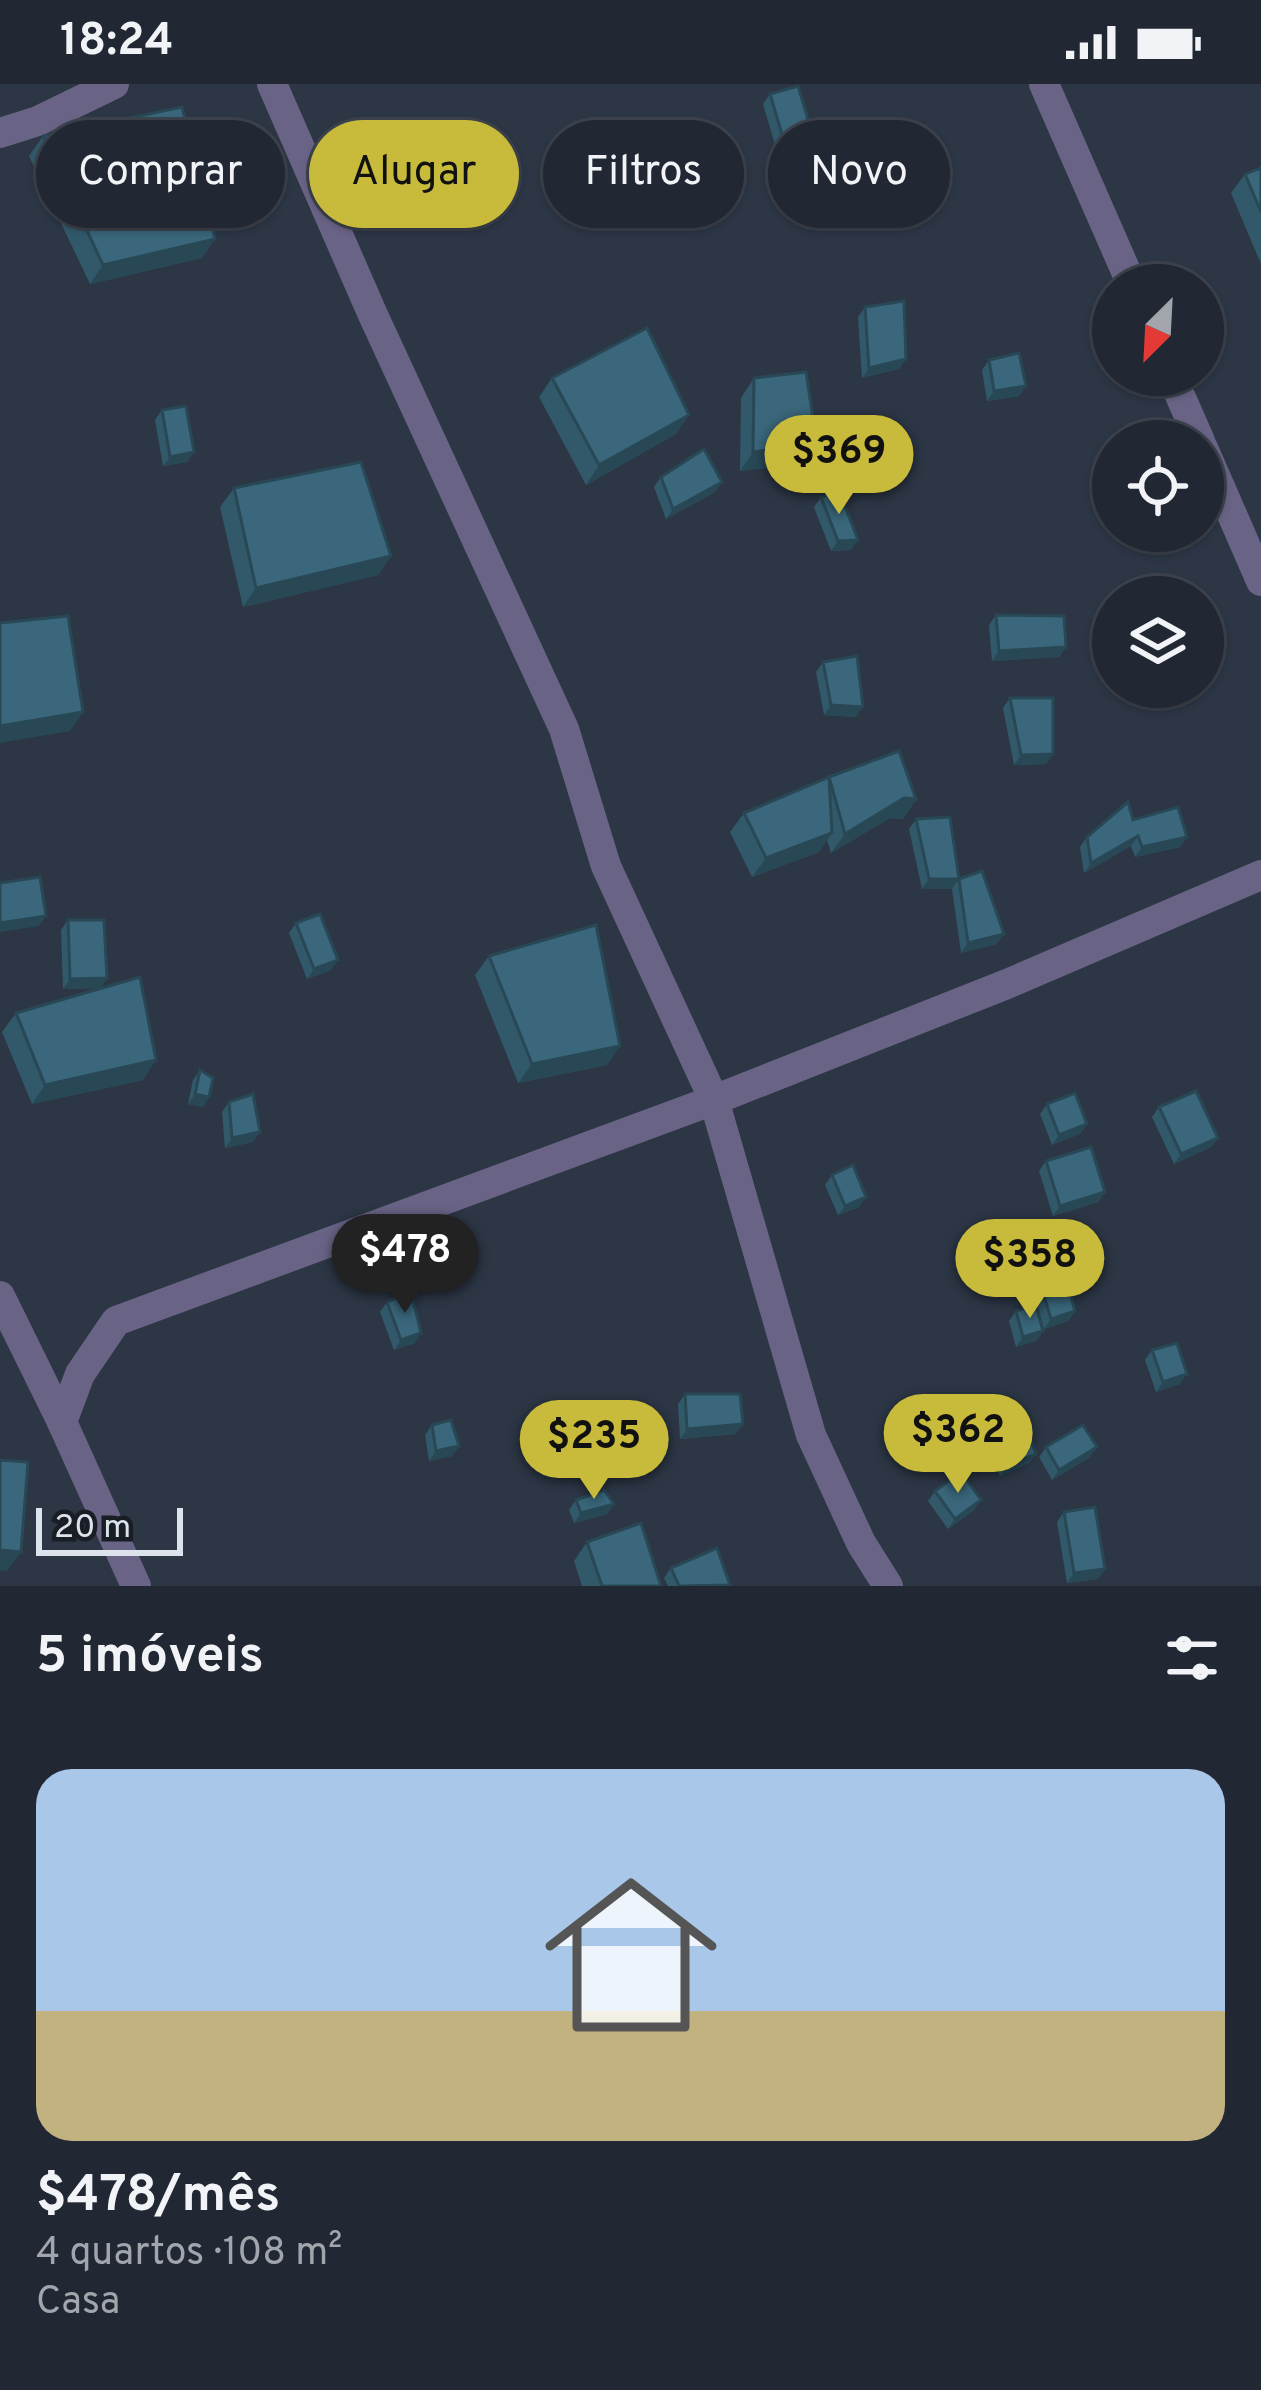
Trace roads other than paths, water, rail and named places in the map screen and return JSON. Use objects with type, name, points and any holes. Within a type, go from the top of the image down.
[{"type":"street","points":[[0,133],[38,121],[114,84]]},
{"type":"street","points":[[272,84],[564,728],[606,866],[714,1100],[811,1435],[862,1543],[888,1586]]},
{"type":"street","points":[[1044,84],[1123,264]]},
{"type":"street","points":[[1224,497],[1261,581]]},
{"type":"street","points":[[62,1422],[80,1374],[116,1322],[714,1100],[1261,875]]},
{"type":"street","points":[[0,1296],[136,1586]]}]
